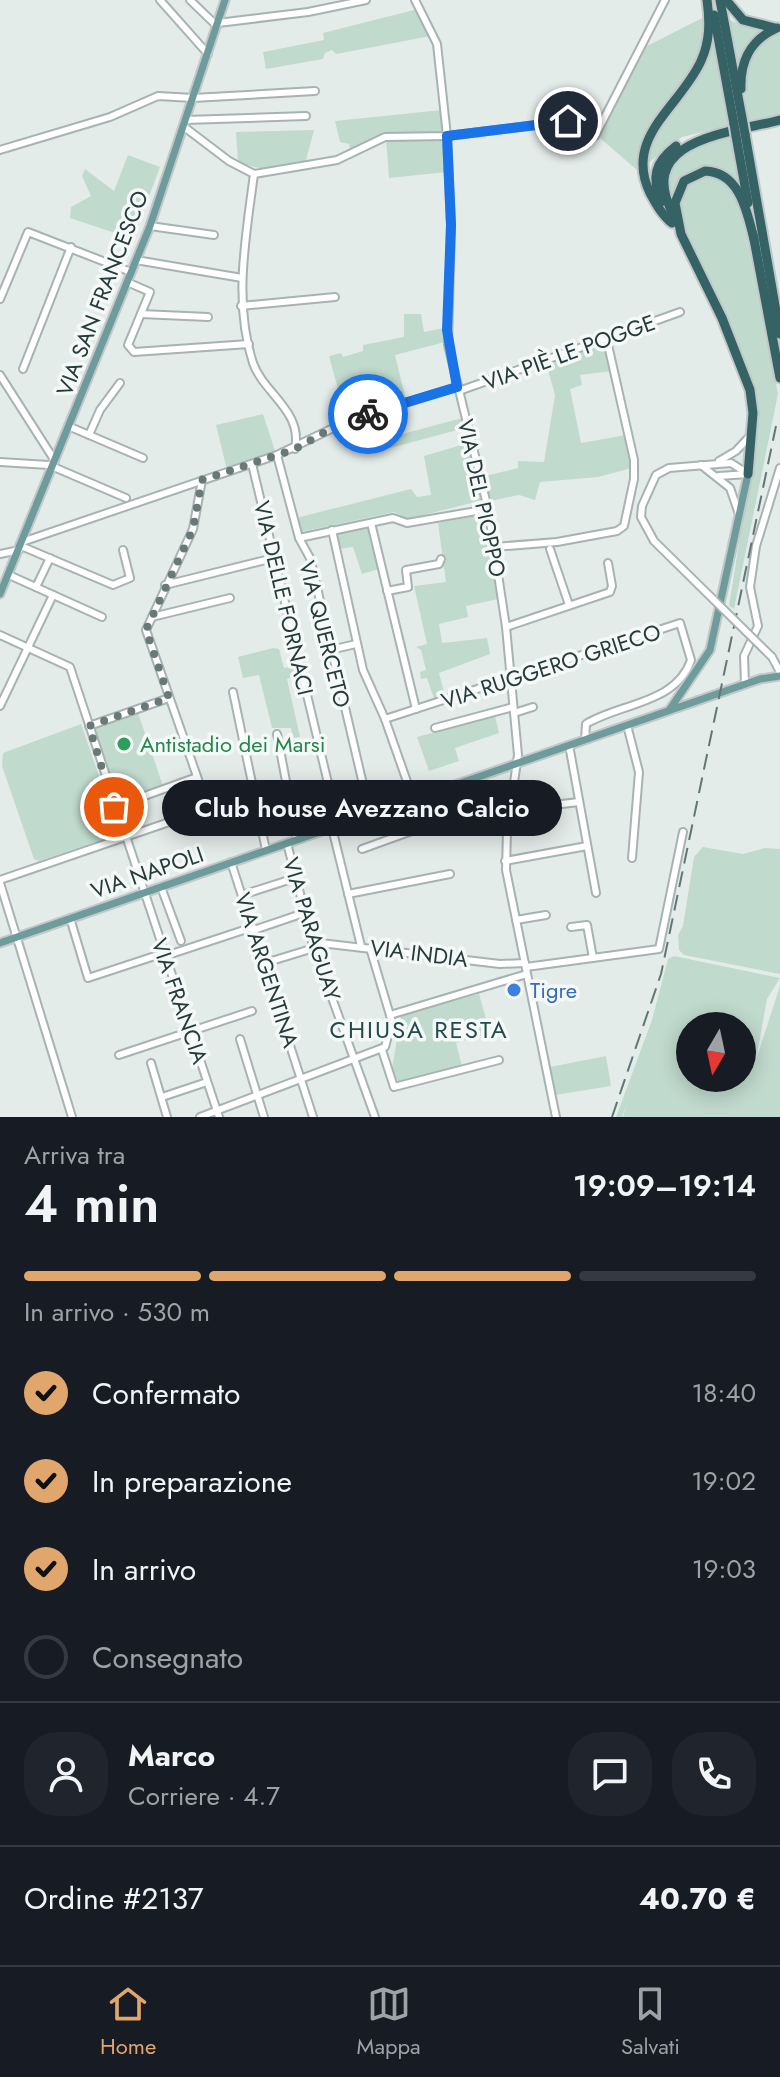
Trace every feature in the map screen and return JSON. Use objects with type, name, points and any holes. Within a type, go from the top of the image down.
[{"type":"highway","points":[[709,0],[742,129]]},
{"type":"highway","points":[[675,222],[663,215],[647,186],[642,152],[649,136],[693,75],[705,52],[709,0]]},
{"type":"highway","points":[[723,0],[742,129],[780,334]]},
{"type":"highway","points":[[723,0],[740,19],[778,28]]},
{"type":"highway","points":[[778,28],[756,41],[743,63],[742,129],[754,239],[780,378]]},
{"type":"highway","points":[[748,474],[752,433],[750,390],[722,318],[655,185],[656,168],[662,158],[698,136],[780,120]]},
{"type":"highway","points":[[675,222],[675,203],[680,186],[697,172],[713,171],[725,176],[738,192],[754,239]]},
{"type":"main road","name":"VIA SAN FRANCESCO","points":[[0,594],[150,226],[225,0]]},
{"type":"main road","points":[[669,711],[710,650],[748,474]]},
{"type":"main road","name":"VIA NAPOLI","points":[[0,943],[780,674]]},
{"type":"street","points":[[160,0],[208,54]]},
{"type":"street","points":[[190,0],[217,24],[308,12],[366,0]]},
{"type":"street","name":"VIA DEL PIOPPO","points":[[415,0],[437,44],[447,136],[451,225],[447,330],[458,389],[488,509],[506,627],[517,763],[505,861],[556,1117]]},
{"type":"street","points":[[184,123],[229,161],[254,174],[337,160],[385,137],[447,136],[568,121],[595,136],[665,0]]},
{"type":"street","points":[[0,150],[115,116],[158,96],[193,98],[315,91]]},
{"type":"street","points":[[184,123],[306,116]]},
{"type":"street","points":[[254,174],[241,306],[257,372],[288,411],[296,438],[295,449]]},
{"type":"street","points":[[150,226],[214,235]]},
{"type":"street","points":[[0,299],[28,232],[131,272]]},
{"type":"street","points":[[23,369],[71,247]]},
{"type":"street","points":[[136,260],[242,278]]},
{"type":"street","points":[[127,282],[150,292],[128,345],[134,352],[249,344]]},
{"type":"street","points":[[241,306],[335,297]]},
{"type":"street","name":"VIA PIÈ LE POGGE","points":[[0,554],[295,449],[350,420],[458,389],[680,312]]},
{"type":"street","points":[[141,314],[208,317]]},
{"type":"street","points":[[494,547],[557,542],[623,529],[634,468],[606,336]]},
{"type":"street","points":[[0,375],[54,464]]},
{"type":"street","points":[[89,435],[100,410],[120,383]]},
{"type":"street","points":[[68,426],[143,458]]},
{"type":"street","points":[[752,433],[736,451],[717,462],[685,464],[656,475],[645,492],[641,517],[666,556],[772,657],[780,674]]},
{"type":"street","name":"VIA QUERCETO","points":[[277,455],[299,538],[310,558],[370,814]]},
{"type":"street","points":[[0,462],[54,464],[126,498]]},
{"type":"street","points":[[717,462],[743,468],[748,474]]},
{"type":"street","name":"VIA DELLE FORNACI","points":[[252,464],[361,946]]},
{"type":"street","points":[[701,465],[730,488],[740,520]]},
{"type":"street","points":[[745,684],[744,656],[758,626],[750,587],[756,546],[780,468]]},
{"type":"street","points":[[715,475],[748,474]]},
{"type":"street","points":[[202,480],[193,529],[165,585],[147,633],[208,808]]},
{"type":"street","points":[[299,538],[393,518],[407,523],[488,509]]},
{"type":"street","points":[[371,523],[416,709]]},
{"type":"street","points":[[332,530],[356,644],[423,827],[362,849]]},
{"type":"street","points":[[21,546],[113,585],[128,582],[130,578],[123,550]]},
{"type":"street","points":[[550,549],[569,605]]},
{"type":"street","points":[[36,587],[50,558]]},
{"type":"street","points":[[165,585],[274,558]]},
{"type":"street","points":[[387,591],[408,587],[406,570],[439,564],[441,559]]},
{"type":"street","points":[[506,627],[610,592],[612,586],[608,563]]},
{"type":"street","points":[[9,575],[102,617]]},
{"type":"street","points":[[0,706],[53,595]]},
{"type":"street","points":[[152,617],[230,598]]},
{"type":"street","name":"VIA RUGGERO GRIECO","points":[[385,719],[511,681],[680,623],[691,660],[679,681],[658,696],[586,724],[585,740]]},
{"type":"street","points":[[0,635],[28,648]]},
{"type":"street","points":[[330,650],[356,644]]},
{"type":"street","name":"VIA FRANCIA","points":[[28,648],[70,667],[218,1114]]},
{"type":"street","points":[[233,692],[266,850]]},
{"type":"street","points":[[89,726],[169,698]]},
{"type":"street","points":[[435,728],[533,707]]},
{"type":"street","points":[[627,725],[639,772],[632,858]]},
{"type":"street","points":[[277,734],[297,839]]},
{"type":"street","points":[[569,745],[596,893]]},
{"type":"street","points":[[114,807],[197,777]]},
{"type":"street","points":[[72,1117],[14,938],[0,882],[254,793]]},
{"type":"street","points":[[510,810],[579,802]]},
{"type":"street","name":"VIA INDIA","points":[[313,945],[361,946],[526,968],[659,949],[683,832]]},
{"type":"street","name":"VIA PARAGUAY","points":[[287,843],[313,945],[375,1117]]},
{"type":"street","points":[[505,861],[587,846]]},
{"type":"street","name":"VIA ARGENTINA","points":[[231,862],[313,1117]]},
{"type":"street","points":[[348,894],[450,874]]},
{"type":"street","points":[[242,895],[295,878]]},
{"type":"street","points":[[161,887],[181,941]]},
{"type":"street","points":[[70,918],[88,978],[304,913]]},
{"type":"street","points":[[516,920],[546,915]]},
{"type":"street","points":[[571,927],[587,925],[593,958]]},
{"type":"street","points":[[265,963],[313,945]]},
{"type":"street","points":[[200,1117],[218,1114],[258,1095],[382,1050],[389,1043],[392,1032],[390,1015],[370,948]]},
{"type":"street","points":[[390,1015],[526,968]]},
{"type":"street","points":[[119,1055],[252,1011]]},
{"type":"street","points":[[240,1039],[264,1117]]},
{"type":"street","points":[[382,1050],[394,1087],[499,1060]]},
{"type":"street","points":[[151,1063],[167,1117]]},
{"type":"street","points":[[162,1097],[207,1082]]},
{"type":"green space","points":[[418,9],[431,36],[336,54],[332,50],[325,53],[323,59],[266,69],[263,52],[324,40],[323,33]]},
{"type":"green space","points":[[706,16],[705,39],[698,60],[648,132],[640,151],[638,171],[599,137],[645,47]]},
{"type":"green space","points":[[729,20],[762,32],[739,63],[737,62]]},
{"type":"green space","points":[[780,33],[780,116],[748,123],[745,83],[750,57],[756,46],[766,38]]},
{"type":"green space","points":[[713,44],[728,126],[682,137],[647,164],[647,147],[704,64]]},
{"type":"green space","points":[[442,110],[444,130],[441,134],[391,134],[351,152],[349,144],[340,142],[335,121]]},
{"type":"green space","points":[[314,130],[305,164],[268,170],[238,163],[236,132]]},
{"type":"green space","points":[[731,136],[740,187],[713,169],[678,185],[671,201],[665,184],[674,159],[714,139]]},
{"type":"green space","points":[[386,138],[441,139],[447,172],[389,178]]},
{"type":"green space","points":[[128,155],[160,167],[133,239],[70,218],[71,207],[91,196],[82,176],[85,169],[114,191]]},
{"type":"green space","points":[[708,175],[725,181],[739,199],[778,394],[734,609],[729,606],[757,430],[755,401],[739,346],[678,212],[686,188]]},
{"type":"green space","points":[[404,314],[421,314],[424,332],[444,328],[445,342],[395,355],[406,400],[346,418],[329,356],[341,353],[343,357],[363,351],[363,345],[404,337]]},
{"type":"green space","points":[[605,341],[612,371],[580,375],[582,385],[570,389],[581,443],[626,435],[632,468],[598,477],[540,482],[535,500],[519,495],[490,501],[485,476],[518,468],[518,461],[544,462],[555,395],[546,363]]},
{"type":"green space","points":[[263,414],[276,454],[227,470],[216,425]]},
{"type":"green space","points":[[462,418],[465,428],[375,452],[373,442]]},
{"type":"green space","points":[[468,443],[483,500],[408,519],[394,512],[301,532],[298,530],[297,520],[300,517],[411,489],[417,497],[431,495],[424,456]]},
{"type":"green space","points":[[486,514],[489,533],[484,541],[490,543],[492,578],[495,579],[498,599],[466,606],[468,617],[439,624],[442,643],[487,638],[490,654],[439,673],[445,696],[434,699],[427,678],[421,679],[420,672],[426,670],[421,650],[416,647],[427,644],[414,586],[446,582],[438,523]]},
{"type":"green space","points":[[369,526],[379,569],[362,574],[353,547],[339,549],[336,535]]},
{"type":"green space","points":[[279,649],[284,668],[295,666],[297,675],[287,679],[300,737],[293,738],[291,728],[272,728],[259,675],[243,678],[238,657]]},
{"type":"green space","name":"Antistadio dei Marsi","points":[[138,713],[163,786],[119,801],[94,728]]},
{"type":"green space","points":[[495,716],[499,733],[455,748],[459,761],[429,771],[417,737]]},
{"type":"green space","points":[[81,724],[119,834],[39,861],[34,859],[2,766],[3,753]]},
{"type":"green space","points":[[703,847],[743,854],[765,848],[780,849],[780,974],[684,955],[679,950],[678,935],[683,926],[694,857]]},
{"type":"green space","points":[[674,956],[780,978],[767,999],[756,1060],[780,986],[780,1117],[623,1117],[627,1104],[622,1117],[616,1117],[652,1020],[668,959]]},
{"type":"green space","points":[[479,994],[490,1033],[456,1043],[462,1066],[399,1083],[392,1069],[401,1015]]},
{"type":"green space","points":[[606,1056],[611,1086],[555,1095],[550,1067]]},
{"type":"railway","points":[[612,1117],[661,974],[776,426]]},
{"type":"way so far","points":[[114,807],[89,726],[169,698],[146,630],[193,529],[202,480],[295,449],[332,428],[368,414]]},
{"type":"place","name":"Antistadio dei Marsi","points":[[124,744]]},
{"type":"place","name":"Club house Avezzano Calcio","points":[[114,807]]},
{"type":"place","name":"Tigre","points":[[514,990]]},
{"type":"district","name":"CHIUSA RESTA","points":[[419,1030]]},
{"type":"route","points":[[368,414],[457,387],[447,330],[451,225],[447,136],[568,121]]}]
